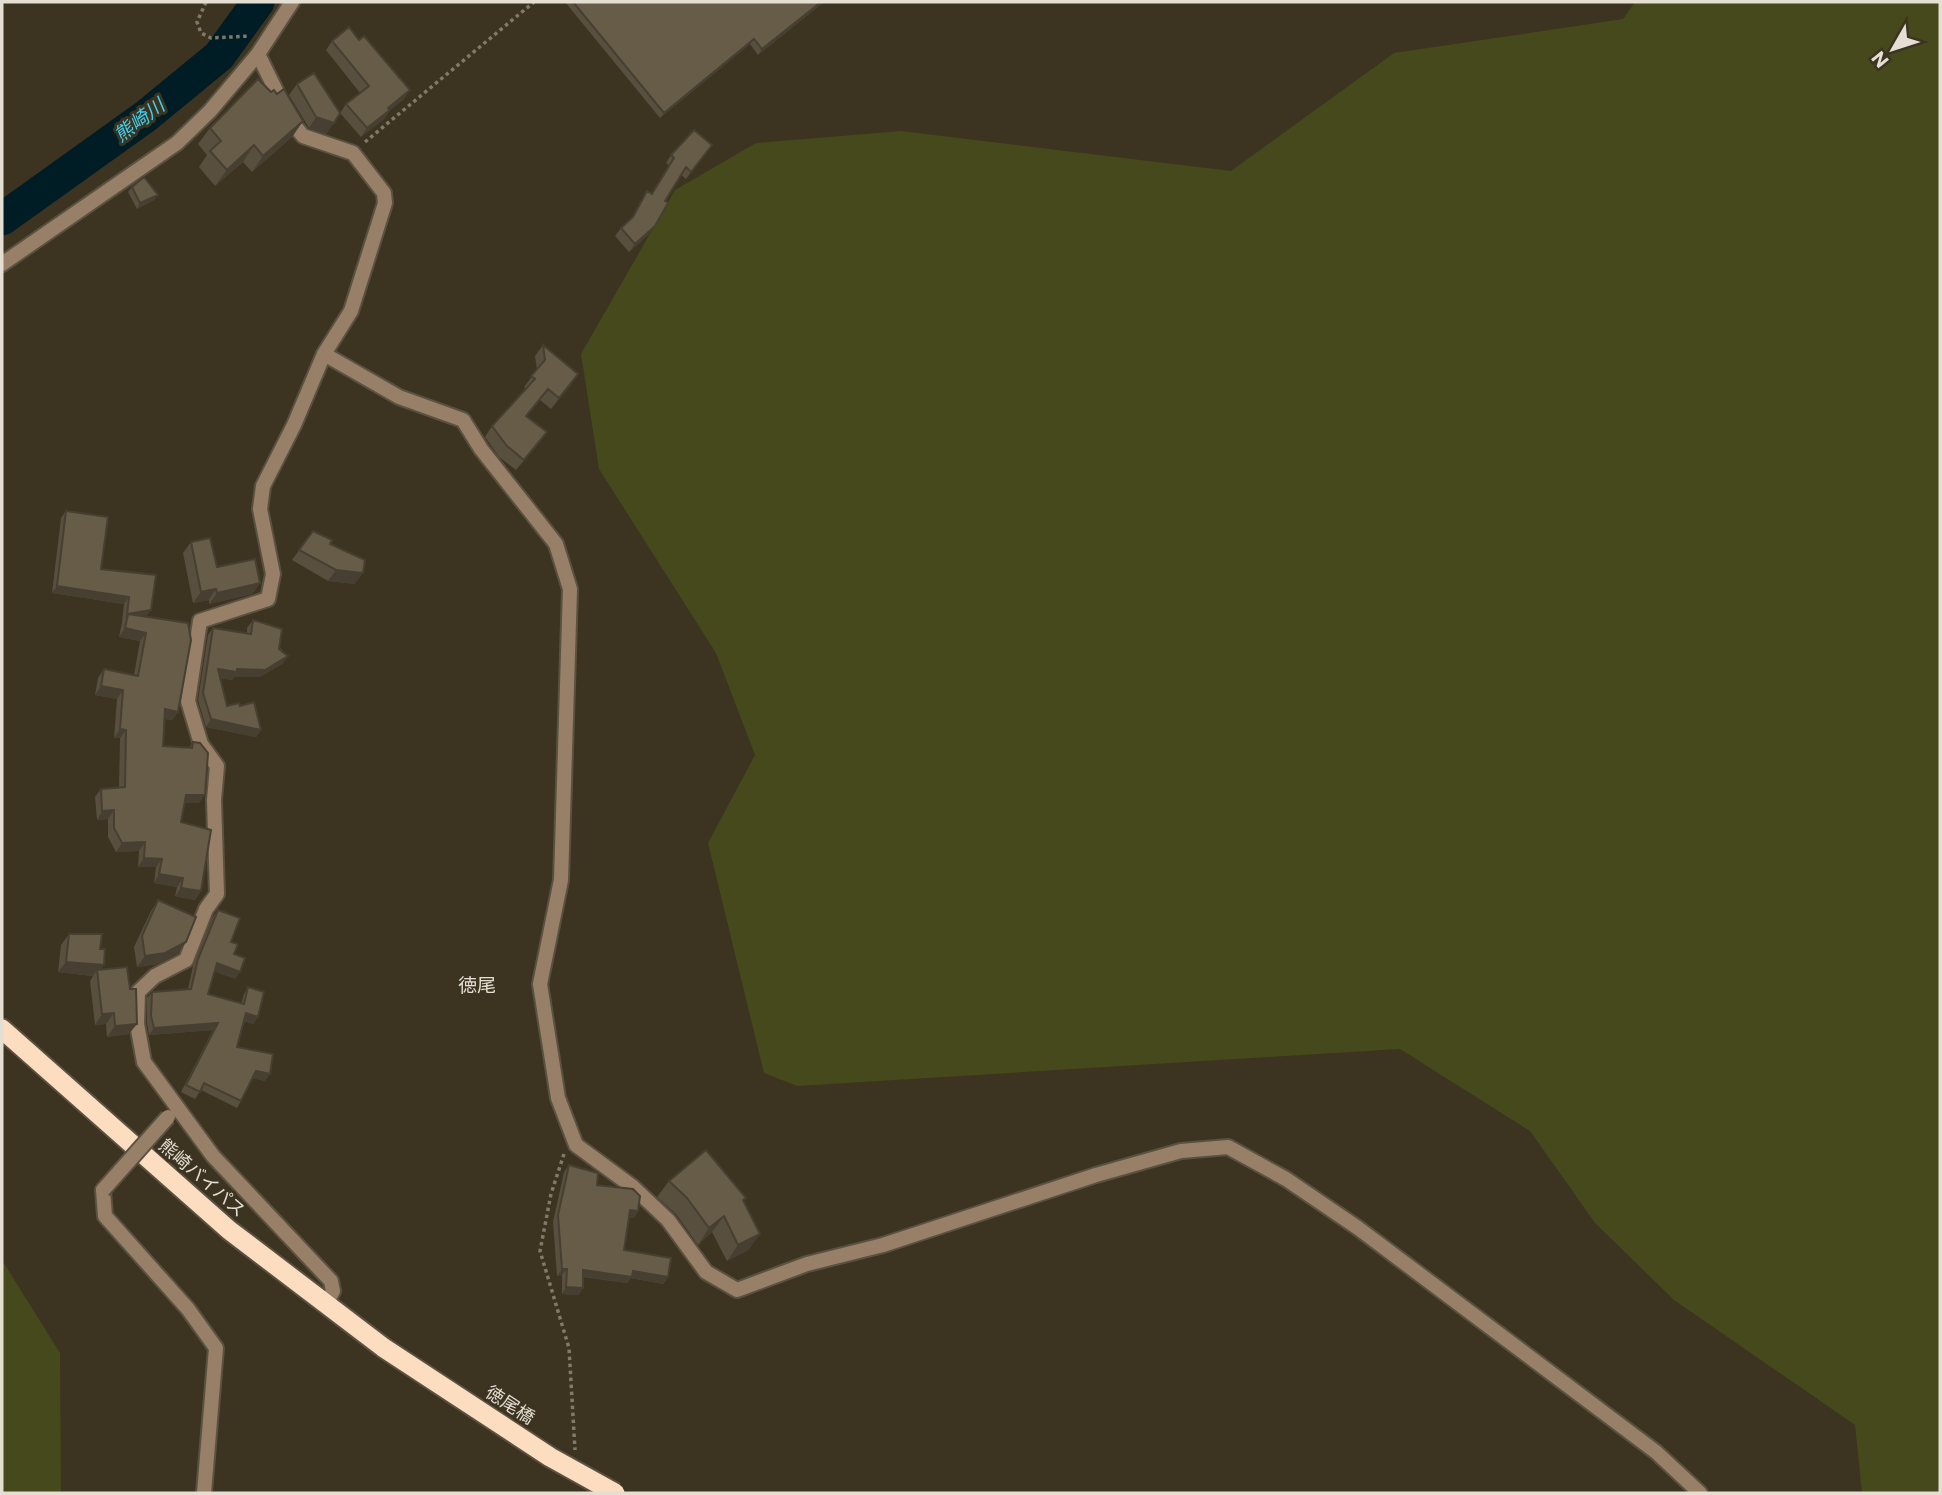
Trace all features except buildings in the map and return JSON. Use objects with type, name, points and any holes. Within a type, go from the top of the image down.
[{"type":"highway","name":"熊崎バイパス","points":[[2,1030],[229,1230],[384,1348]]},
{"type":"highway","name":"徳尾橋","points":[[384,1348],[551,1457],[615,1493]]},
{"type":"street","points":[[2,264],[177,143],[210,111],[258,54],[292,2]]},
{"type":"street","points":[[258,54],[291,121],[303,136],[353,153],[384,193],[384,203],[355,301],[324,354],[294,425],[263,486],[260,509],[273,574],[268,599],[200,621],[188,702],[201,744],[217,766],[214,800],[217,894],[206,909],[186,960],[155,976],[138,992],[137,1024],[144,1062],[173,1112],[331,1281],[333,1291],[326,1304]]},
{"type":"street","points":[[324,354],[400,397],[463,420],[481,449],[556,544],[570,589],[561,880],[540,984],[558,1098],[576,1145],[633,1187],[668,1220],[706,1272],[737,1290],[807,1264],[883,1245],[1096,1175],[1181,1151],[1228,1147],[1286,1179],[1359,1228],[1656,1452],[1700,1493]]},
{"type":"street","points":[[173,1112],[103,1190],[105,1216],[187,1309],[216,1348],[204,1493]]},
{"type":"path","points":[[206,2],[197,26],[204,35],[217,38],[251,36]]},
{"type":"path","points":[[353,153],[534,2]]},
{"type":"path","points":[[575,1458],[569,1348],[540,1251],[561,1156],[576,1145]]},
{"type":"green space","points":[[1635,2],[1940,2],[1940,1493],[1862,1493],[1855,1425],[1674,1300],[1595,1223],[1530,1131],[1400,1049],[797,1086],[764,1073],[708,843],[755,755],[716,653],[599,469],[581,354],[675,190],[756,143],[901,131],[1231,171],[1394,53],[1623,19]]},
{"type":"green space","points":[[2,1260],[60,1353],[61,1493],[2,1493]]},
{"type":"waterway","name":"熊崎川","points":[[2,219],[146,116],[219,56],[258,2]]},
{"type":"district","name":"徳尾","points":[[477,985]]}]
